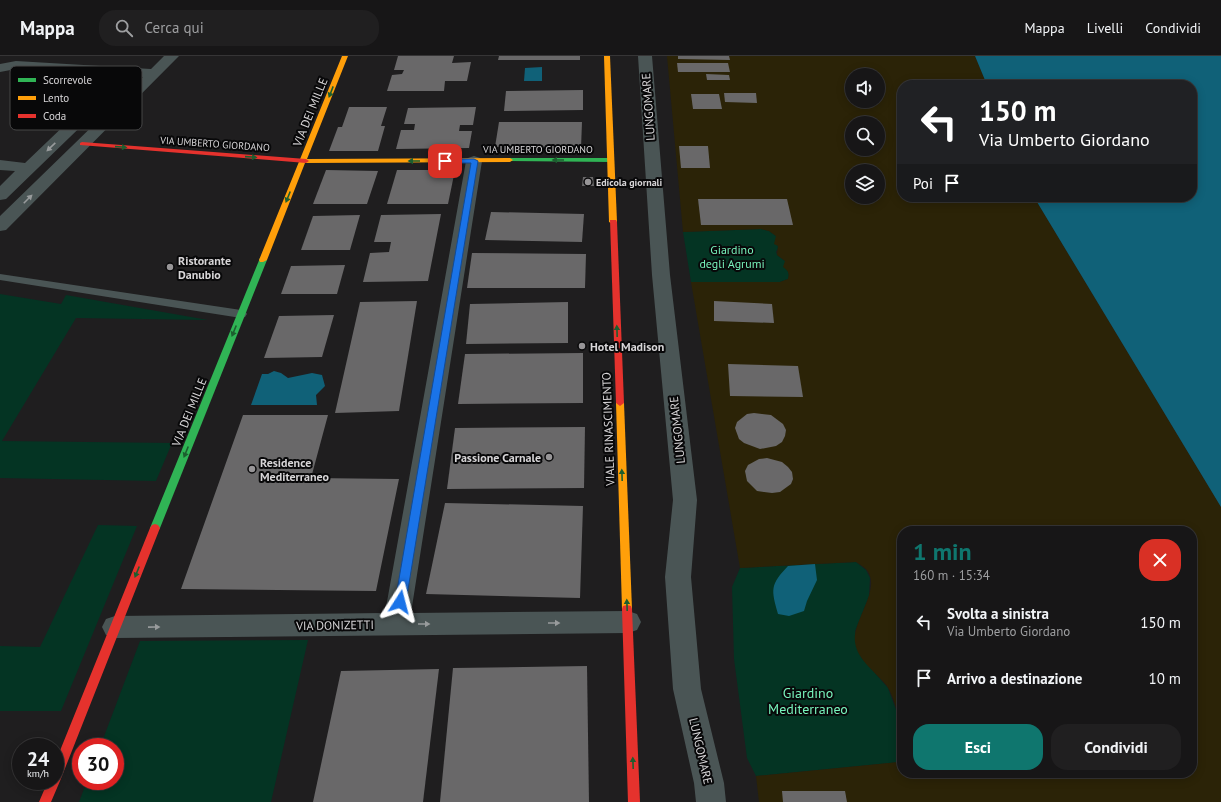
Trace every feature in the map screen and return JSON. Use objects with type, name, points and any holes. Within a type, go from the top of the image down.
[{"type":"street","points":[[142,86],[172,56]]},
{"type":"street","name":"VIA DEI MILLE","points":[[64,755],[345,56]]},
{"type":"street","name":"VIALE RINASCIMENTO","points":[[607,56],[634,802]]},
{"type":"street","name":"LUNGOMARE","points":[[644,56],[661,268],[685,500],[678,577],[687,689],[709,783],[711,802]]},
{"type":"street","points":[[0,68],[10,66]]},
{"type":"street","points":[[11,66],[35,66]]},
{"type":"street","points":[[142,72],[155,73]]},
{"type":"street","points":[[0,196],[69,130]]},
{"type":"street","points":[[0,226],[96,130]]},
{"type":"street","name":"VIA UMBERTO GIORDANO","points":[[82,144],[302,161],[611,160]]},
{"type":"street","points":[[396,624],[474,161]]},
{"type":"street","points":[[0,165],[29,168]]},
{"type":"street","name":"VIA DONIZETTI","points":[[115,627],[628,622]]},
{"type":"street","points":[[45,802],[50,790]]},
{"type":"lane","points":[[0,278],[241,314]]},
{"type":"green space","name":"Giardino degli Agrumi","points":[[761,229],[769,231],[776,236],[778,248],[776,252],[777,255],[785,261],[789,275],[788,279],[780,282],[691,282],[683,232]]},
{"type":"green space","points":[[0,294],[61,304],[66,295],[208,320],[76,318],[2,441],[172,443],[156,481],[0,478]]},
{"type":"green space","points":[[98,525],[137,526],[61,711],[0,711],[0,646],[40,647]]},
{"type":"green space","name":"Giardino Mediterraneo","points":[[856,562],[866,570],[870,578],[869,596],[855,631],[861,657],[888,688],[897,712],[897,762],[756,776],[747,758],[734,659],[732,587],[740,568]]},
{"type":"green space","points":[[308,640],[271,802],[79,802],[84,790],[124,790],[124,738],[103,738],[140,641]]},
{"type":"sand","points":[[667,56],[975,56],[985,80],[897,80],[897,202],[1037,202],[1221,507],[1221,802],[759,802],[756,776],[897,762],[897,778],[1197,778],[1197,526],[897,526],[897,710],[893,697],[887,686],[859,655],[855,642],[855,634],[866,605],[871,585],[870,577],[866,569],[856,562],[740,568],[691,282],[780,282],[788,279],[789,277],[787,270],[783,267],[785,261],[777,255],[778,246],[774,244],[776,236],[769,231],[761,229],[683,232]]},
{"type":"water","points":[[975,56],[1221,56],[1221,507],[1037,202],[1197,202],[1197,80],[985,80]]},
{"type":"water","points":[[542,67],[542,81],[524,81],[525,68]]},
{"type":"water","points":[[274,371],[281,373],[288,378],[312,373],[322,375],[325,386],[316,395],[317,405],[251,405],[262,374],[268,374]]},
{"type":"water","points":[[815,564],[817,580],[804,611],[789,616],[778,614],[773,593],[775,583],[782,572],[788,566]]},
{"type":"building","points":[[398,56],[454,56],[452,63],[471,62],[467,81],[445,81],[444,91],[387,91],[392,75],[402,74],[404,70],[394,70]]},
{"type":"building","points":[[499,56],[580,56],[580,60],[498,60]]},
{"type":"building","points":[[678,56],[729,56],[730,60],[678,59]]},
{"type":"building","points":[[677,63],[728,63],[730,72],[678,72]]},
{"type":"building","points":[[706,74],[729,75],[730,80],[707,80]]},
{"type":"building","points":[[583,90],[583,110],[504,111],[506,91]]},
{"type":"building","points":[[724,93],[756,93],[757,103],[725,102]]},
{"type":"building","points":[[691,94],[719,94],[722,109],[693,109]]},
{"type":"building","points":[[349,107],[387,107],[381,126],[385,126],[378,151],[329,151],[338,127],[342,127]]},
{"type":"building","points":[[476,107],[473,125],[460,125],[459,131],[472,131],[469,148],[396,149],[401,130],[414,130],[415,124],[404,124],[408,108]]},
{"type":"building","points":[[499,122],[582,122],[581,148],[495,147]]},
{"type":"building","points":[[679,146],[708,146],[710,168],[681,168]]},
{"type":"building","points":[[326,170],[378,171],[367,204],[313,204]]},
{"type":"building","points":[[397,170],[455,170],[448,204],[387,204]]},
{"type":"building","name":"Edicola giornali","points":[[583,177],[593,177],[594,186],[582,186]]},
{"type":"building","points":[[698,199],[787,199],[793,225],[701,225]]},
{"type":"building","points":[[491,212],[584,214],[582,242],[485,240]]},
{"type":"building","points":[[441,214],[428,281],[363,282],[370,253],[389,252],[391,242],[374,242],[381,215]]},
{"type":"building","points":[[360,215],[350,250],[301,250],[313,216]]},
{"type":"building","points":[[472,253],[586,254],[585,288],[467,288]]},
{"type":"building","points":[[345,265],[337,294],[281,294],[291,266]]},
{"type":"building","points":[[417,301],[399,411],[335,413],[360,302]]},
{"type":"building","points":[[714,301],[772,304],[774,323],[714,321]]},
{"type":"building","points":[[568,302],[568,343],[466,344],[470,304]]},
{"type":"building","points":[[334,315],[322,357],[264,358],[279,316]]},
{"type":"building","points":[[583,353],[583,403],[458,404],[465,354]]},
{"type":"building","points":[[728,364],[798,366],[803,397],[730,396]]},
{"type":"building","points":[[754,413],[771,415],[783,424],[786,430],[782,442],[776,446],[760,449],[744,443],[739,439],[735,428],[737,422],[747,414]]},
{"type":"building","points":[[243,415],[328,415],[311,478],[399,479],[376,591],[181,589]]},
{"type":"building","points":[[585,427],[584,488],[447,489],[455,428]]},
{"type":"building","points":[[767,458],[782,462],[792,472],[793,479],[791,484],[780,492],[772,493],[757,491],[747,481],[745,471],[748,465],[759,459]]},
{"type":"building","points":[[445,503],[583,506],[580,598],[426,594]]},
{"type":"building","points":[[587,666],[589,802],[440,802],[453,668]]},
{"type":"building","points":[[439,669],[423,802],[313,802],[341,671]]},
{"type":"building","points":[[782,791],[845,791],[847,802],[783,802]]},
{"type":"traffic: fast","points":[[510,160],[611,160]]},
{"type":"traffic: fast","points":[[155,528],[263,260]]},
{"type":"traffic: slow","points":[[263,260],[345,56]]},
{"type":"traffic: slow","points":[[607,56],[613,222]]},
{"type":"traffic: slow","points":[[306,161],[510,160]]},
{"type":"traffic: slow","points":[[620,403],[627,609]]},
{"type":"traffic: jam","points":[[82,144],[306,161]]},
{"type":"traffic: jam","points":[[613,222],[620,403]]},
{"type":"traffic: jam","points":[[64,756],[155,528]]},
{"type":"traffic: jam","points":[[627,609],[634,802]]},
{"type":"traffic: jam","points":[[45,802],[50,790]]},
{"type":"place","name":"Edicola giornali","points":[[588,182]]},
{"type":"place","name":"Ristorante Danubio","points":[[170,267]]},
{"type":"place","name":"Hotel Madison","points":[[582,346]]},
{"type":"place","name":"Passione Carnale","points":[[549,457]]},
{"type":"place","name":"Residence Mediterraneo","points":[[252,469]]},
{"type":"route","points":[[400,602],[474,161],[445,161]]}]
